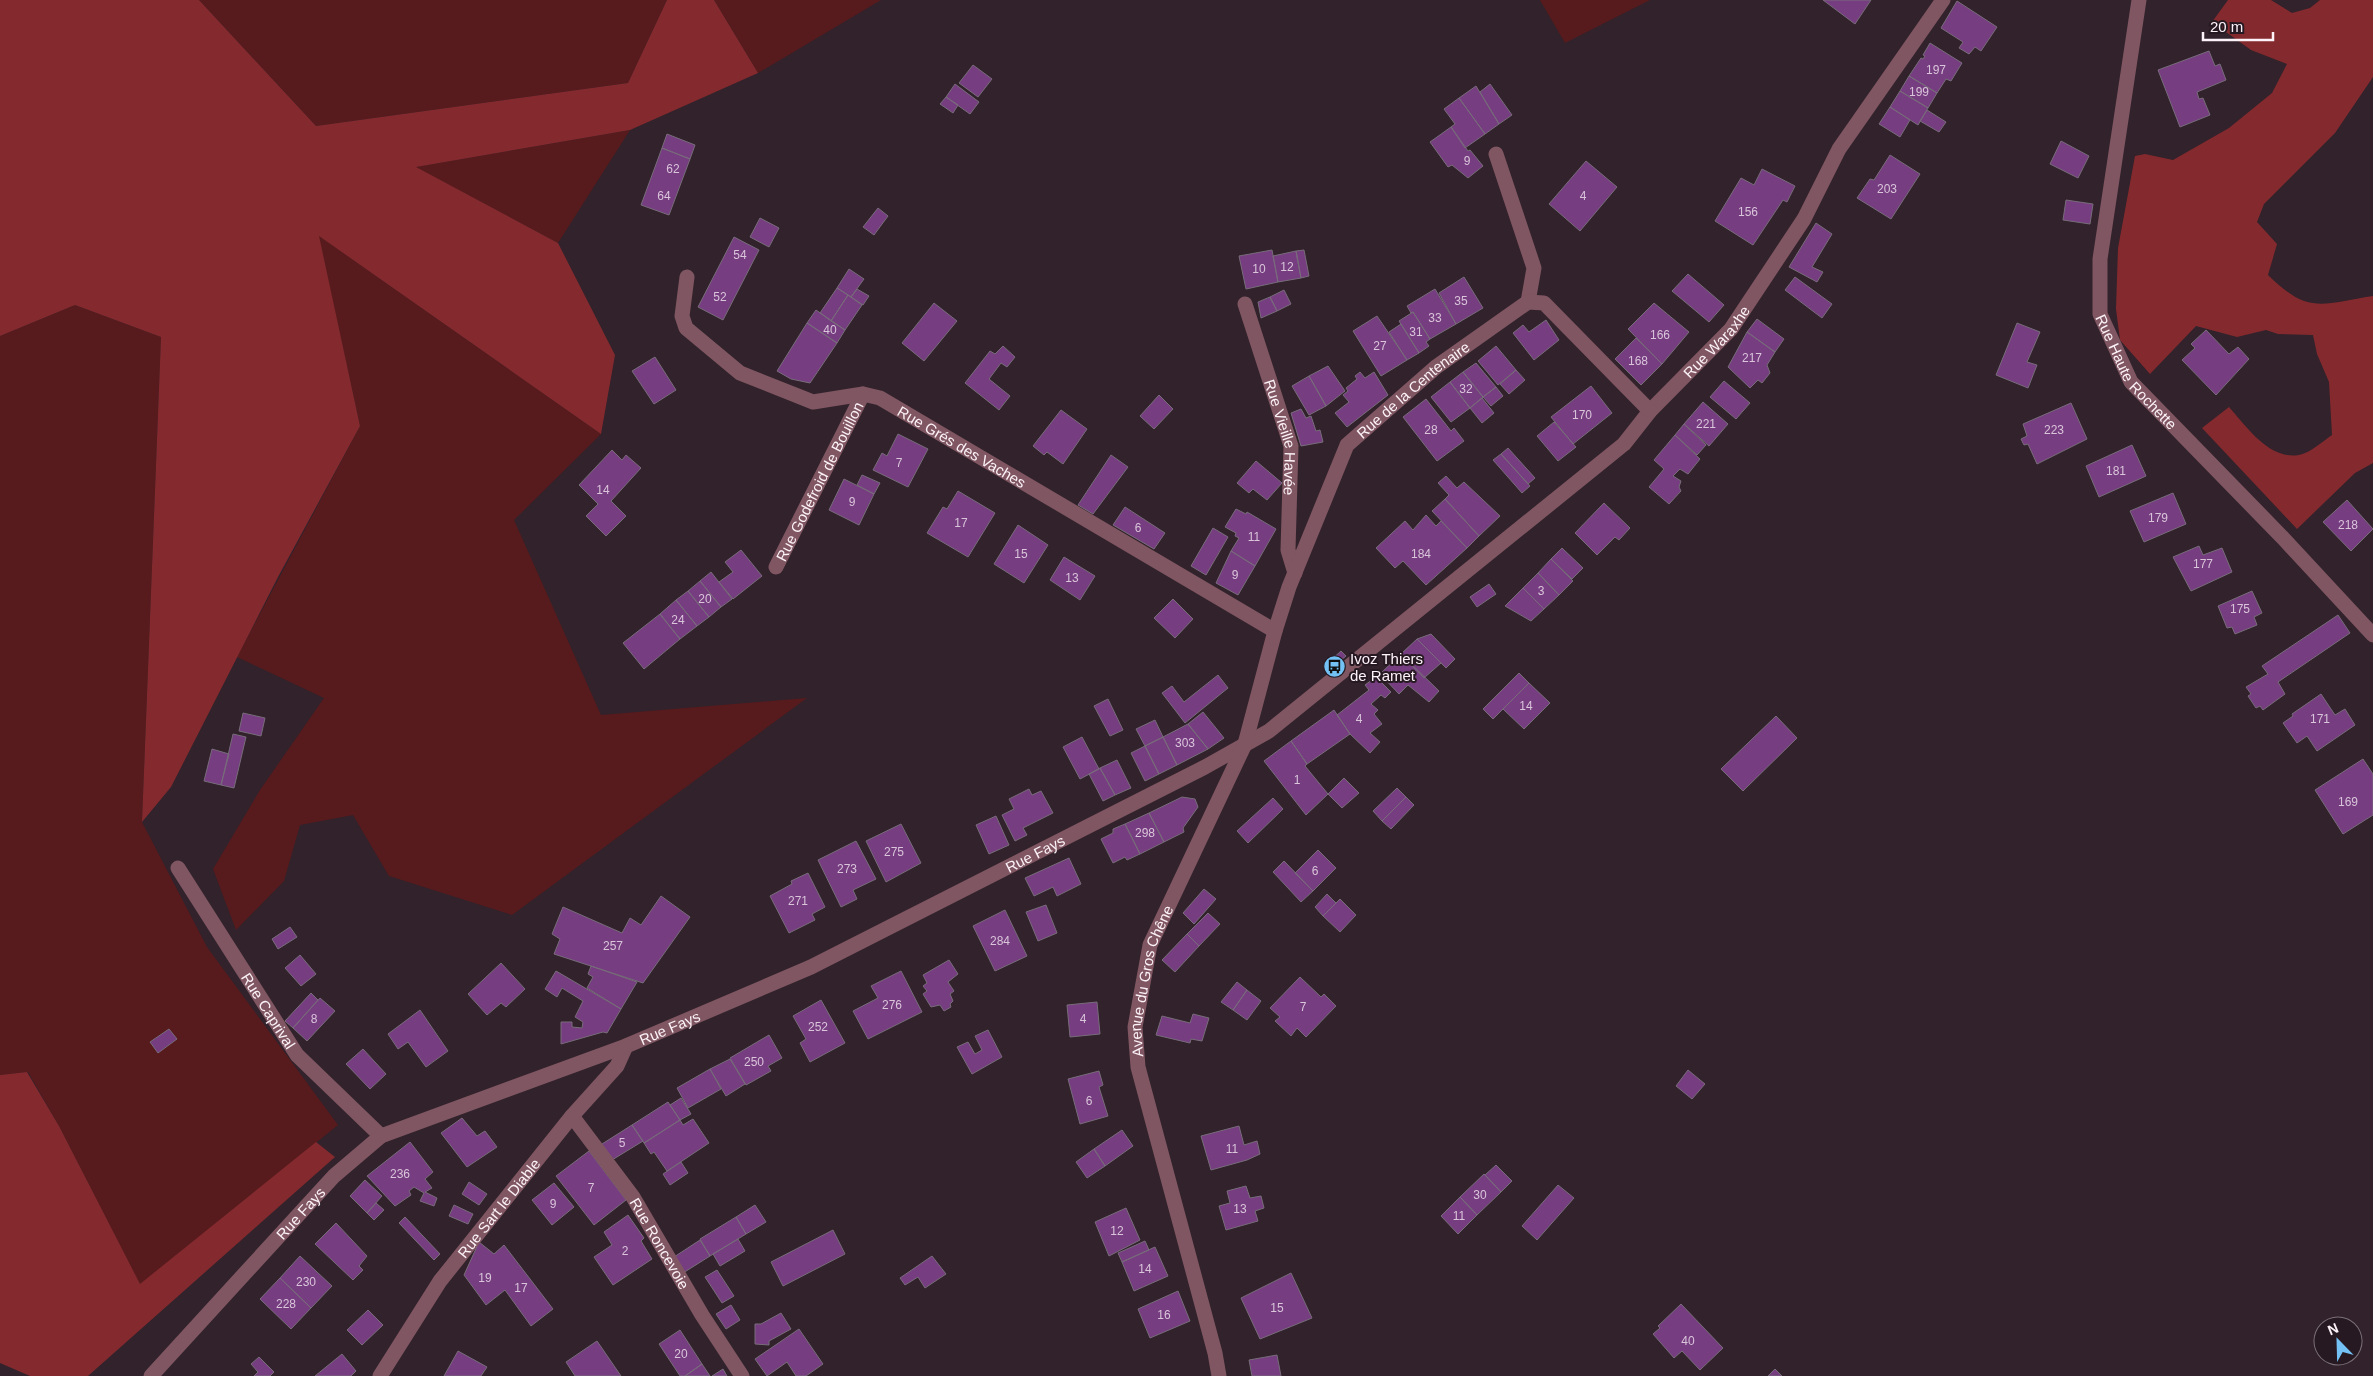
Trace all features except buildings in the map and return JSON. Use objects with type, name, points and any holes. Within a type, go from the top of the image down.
[{"type":"street","name":"Rue Waraxhe","points":[[1412,614],[1624,444],[1650,411],[1731,329],[1804,219],[1839,149],[1943,0]]},
{"type":"street","name":"Rue Haute Rochette","points":[[2139,0],[2100,259],[2100,314],[2131,382],[2283,538],[2373,635]]},
{"type":"street","points":[[1496,154],[1534,268],[1528,302],[1544,303],[1650,411]]},
{"type":"street","name":"Rue Grés des Vaches","points":[[687,277],[682,316],[686,328],[740,373],[813,402],[863,394],[880,398],[1275,632]]},
{"type":"street","name":"Rue de la Centenaire","points":[[1245,744],[1275,632],[1295,573],[1347,445],[1436,367],[1528,302]]},
{"type":"street","name":"Rue Vieille Havée","points":[[1245,304],[1291,446],[1288,550],[1295,573]]},
{"type":"street","name":"Rue Godefroid de Bouillon","points":[[776,567],[863,394]]},
{"type":"street","name":"Rue Fays","points":[[151,1376],[334,1176],[380,1136],[626,1046],[810,967],[1205,767],[1268,731],[1412,614]]},
{"type":"street","name":"Avenue du Gros Chêne","points":[[1219,1376],[1216,1354],[1138,1067],[1135,1027],[1150,945],[1245,744]]},
{"type":"street","name":"Rue Caprival","points":[[178,868],[297,1055],[380,1136]]},
{"type":"street","name":"Rue Sart le Diable","points":[[380,1376],[440,1281],[572,1116],[618,1066],[626,1046]]},
{"type":"street","name":"Rue Roncevoie","points":[[572,1116],[633,1197],[702,1315],[742,1376]]},
{"type":"shaded area","points":[[0,0],[199,0],[316,126],[628,83],[667,0],[714,0],[758,73],[630,130],[416,167],[558,243],[615,355],[601,434],[319,236],[360,426],[278,577],[171,787],[142,822],[161,337],[75,305],[0,336]]},
{"type":"shaded area","points":[[199,0],[667,0],[628,83],[316,126]]},
{"type":"shaded area","points":[[714,0],[881,0],[758,73]]},
{"type":"shaded area","points":[[1540,0],[1650,0],[1565,43]]},
{"type":"shaded area","points":[[2228,0],[2271,0],[2292,13],[2310,8],[2320,0],[2373,0],[2373,77],[2335,133],[2264,204],[2257,222],[2277,244],[2268,275],[2294,296],[2316,304],[2373,296],[2373,463],[2355,473],[2297,529],[2202,428],[2229,407],[2251,432],[2268,447],[2288,455],[2299,455],[2308,452],[2332,435],[2329,382],[2317,354],[2313,335],[2278,334],[2266,330],[2237,337],[2196,326],[2150,374],[2120,340],[2116,309],[2118,248],[2135,156],[2145,154],[2173,160],[2229,128],[2272,93],[2287,64],[2251,50],[2212,22]]},
{"type":"shaded area","points":[[630,130],[558,243],[415,167]]},
{"type":"shaded area","points":[[318,235],[601,434],[514,520],[601,715],[807,698],[512,915],[389,876],[353,815],[300,825],[284,881],[236,930],[213,869],[260,790],[324,698],[237,657],[360,426]]},
{"type":"shaded area","points":[[75,305],[161,337],[142,822],[207,947],[338,1125],[140,1285],[59,1126],[28,1072],[0,1075],[0,336]]},
{"type":"shaded area","points":[[27,1072],[59,1126],[140,1284],[316,1142],[335,1157],[88,1376],[30,1376],[0,1363],[0,1075]]},
{"type":"place","name":"Ivoz Thiers de Ramet","points":[[1334,667]]}]
